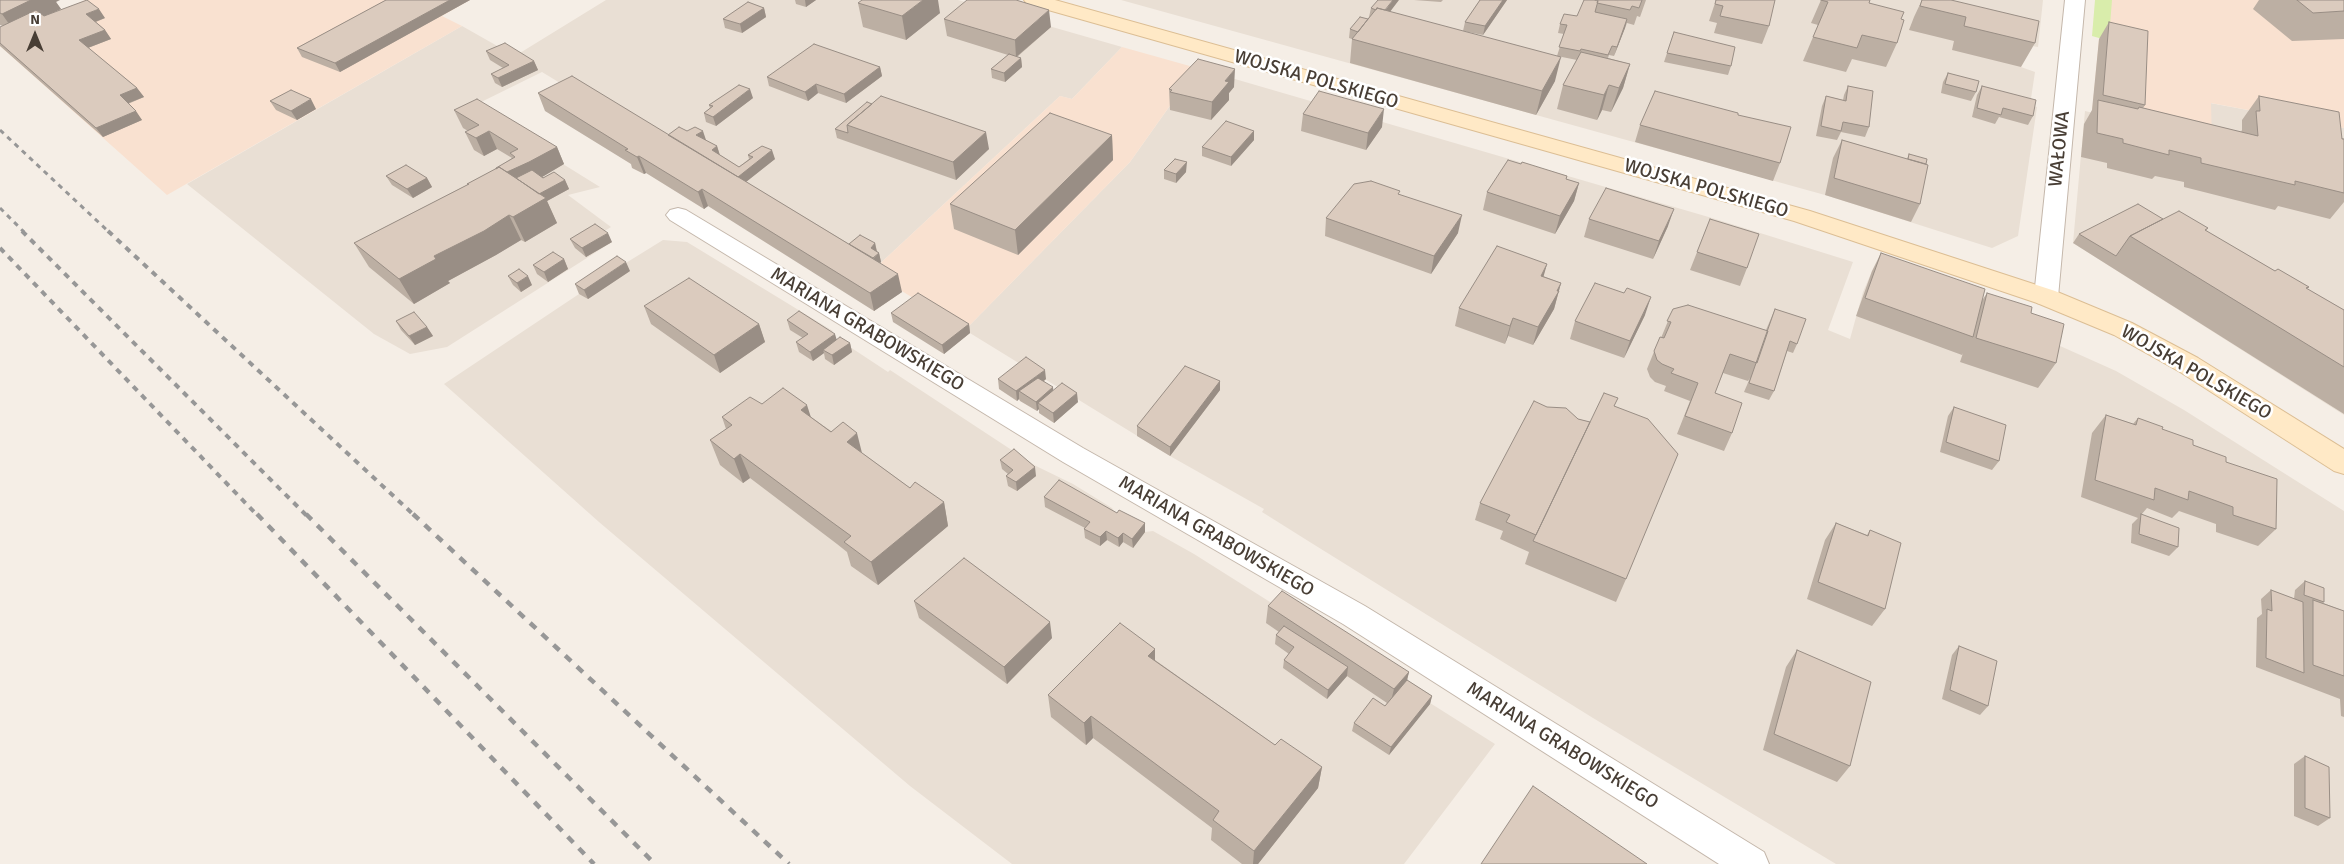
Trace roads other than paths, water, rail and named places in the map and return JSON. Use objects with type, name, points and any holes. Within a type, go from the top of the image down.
[{"type":"street","name":"WOJSKA POLSKIEGO","points":[[1034,0],[1802,216],[2046,297],[2123,329],[2190,365],[2344,463]]},
{"type":"street","name":"WAŁOWA","points":[[2046,297],[2075,0]]},
{"type":"street","name":"MARIANA GRABOWSKIEGO","points":[[678,215],[1073,455],[1354,615],[1751,864]]},
{"type":"railway","points":[[0,130],[109,232]]},
{"type":"railway","points":[[0,208],[24,232]]},
{"type":"railway","points":[[22,231],[307,516]]},
{"type":"railway","points":[[108,231],[415,516]]},
{"type":"railway","points":[[0,248],[258,516]]},
{"type":"railway","points":[[257,514],[594,864]]},
{"type":"railway","points":[[306,514],[655,864]]},
{"type":"railway","points":[[413,514],[789,864]]}]
